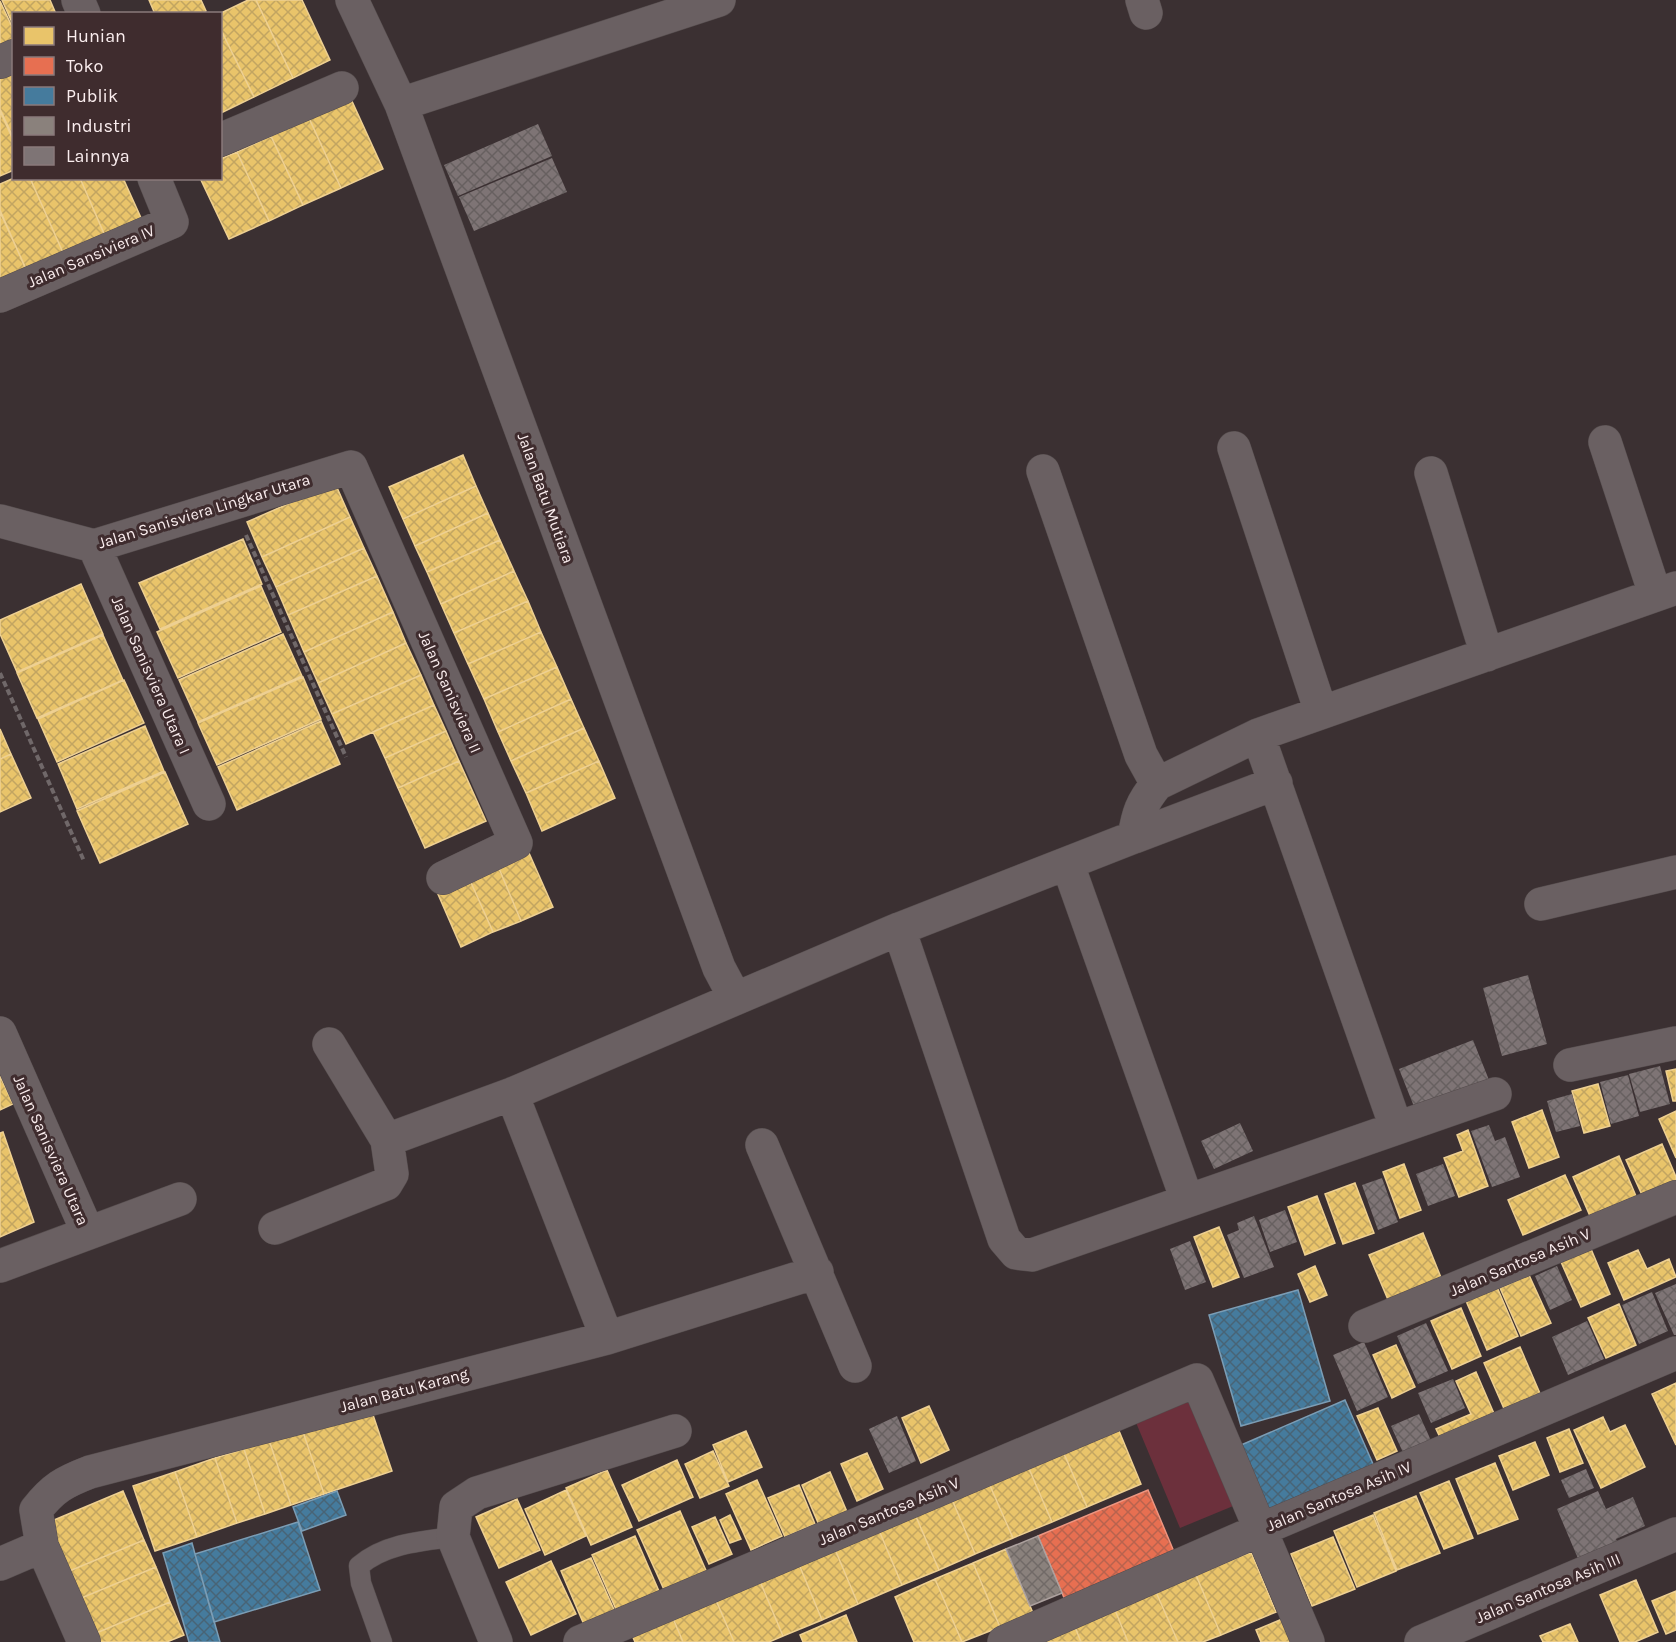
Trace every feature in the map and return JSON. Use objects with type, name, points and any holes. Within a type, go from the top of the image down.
[{"type":"street","name":"Jalan Batu Mutiara","points":[[352,0],[401,104],[715,957],[735,998]]},
{"type":"street","points":[[401,104],[719,0]]},
{"type":"street","points":[[222,139],[342,88]]},
{"type":"street","name":"Jalan Sansiviera IV","points":[[0,296],[172,222],[155,180]]},
{"type":"street","points":[[1134,837],[1139,810],[1147,795],[1157,784],[1258,735],[1666,591],[1605,442]]},
{"type":"street","points":[[1234,448],[1321,712]]},
{"type":"street","name":"Jalan Sanisviera Lingkar Utara","points":[[8,528],[94,546],[351,467]]},
{"type":"street","name":"Jalan Sanisviera II","points":[[351,467],[516,843],[443,878]]},
{"type":"street","points":[[1042,471],[1141,755],[1157,784]]},
{"type":"street","points":[[1431,473],[1487,655]]},
{"type":"street","name":"Jalan Sanisviera Utara I","points":[[94,546],[209,804]]},
{"type":"street","points":[[1258,735],[1396,1128]]},
{"type":"street","points":[[387,1140],[512,1094],[899,929],[1276,783]]},
{"type":"street","points":[[1068,865],[1187,1200]]},
{"type":"street","points":[[1541,904],[1676,872]]},
{"type":"street","points":[[899,929],[1004,1239],[1016,1253],[1032,1255],[1495,1094]]},
{"type":"street","name":"Jalan Sanisviera Utara","points":[[0,1033],[88,1233]]},
{"type":"street","points":[[1570,1065],[1676,1043]]},
{"type":"street","points":[[275,1228],[386,1184],[392,1174],[387,1140],[329,1044]]},
{"type":"street","points":[[512,1094],[606,1338]]},
{"type":"street","points":[[762,1145],[855,1366]]},
{"type":"street","name":"Jalan Santosa Asih V","points":[[1365,1326],[1676,1197]]},
{"type":"street","points":[[0,1266],[180,1199]]},
{"type":"street","name":"Jalan Batu Karang","points":[[84,1642],[42,1546],[36,1510],[49,1493],[64,1482],[90,1472],[606,1338],[816,1272]]},
{"type":"street","name":"Jalan Santosa Asih IV","points":[[1004,1642],[1262,1529],[1676,1353]]},
{"type":"street","name":"Jalan Santosa Asih V","points":[[580,1642],[1197,1380],[1262,1529]]},
{"type":"street","points":[[496,1642],[453,1537],[456,1507],[477,1493],[675,1431]]},
{"type":"street","points":[[1262,1529],[1308,1642]]},
{"type":"street","name":"Jalan Santosa Asih III","points":[[1421,1642],[1676,1534]]},
{"type":"street","points":[[0,1564],[42,1546]]},
{"type":"lane","points":[[382,1642],[361,1583],[359,1566],[371,1556],[415,1542],[453,1537]]},
{"type":"path","points":[[230,505],[346,757]]},
{"type":"path","points":[[0,673],[84,861]]},
{"type":"shaded area","points":[[1190,1389],[1238,1504],[1180,1528],[1132,1413]]},
{"type":"building: Hunian","points":[[2,0],[50,0],[55,12],[12,12],[12,22]]},
{"type":"building: Hunian","points":[[149,0],[201,0],[206,11],[204,12],[154,12]]},
{"type":"building: Hunian","points":[[248,0],[256,0],[293,78],[254,97],[222,32],[222,13]]},
{"type":"building: Hunian","points":[[256,0],[302,0],[330,60],[293,78]]},
{"type":"building: Hunian","points":[[0,1],[12,27],[12,45],[0,50]]},
{"type":"building: Hunian","points":[[222,32],[254,97],[222,113]]},
{"type":"building: Hunian","points":[[12,71],[12,135],[0,109],[0,76]]},
{"type":"building: Hunian","points":[[351,99],[383,169],[341,188],[309,118]]},
{"type":"building: Hunian","points":[[0,111],[12,138],[12,171],[0,176]]},
{"type":"building: Hunian","points":[[309,118],[341,188],[303,205],[271,136]]},
{"type":"building: Hunian","points":[[271,136],[303,205],[269,221],[237,152]]},
{"type":"building: Hunian","points":[[237,152],[269,221],[229,239],[201,180],[222,180],[222,158]]},
{"type":"building: Hunian","points":[[12,179],[31,180],[64,255],[27,272],[0,210],[0,184]]},
{"type":"building: Hunian","points":[[31,180],[81,180],[105,236],[64,255]]},
{"type":"building: Hunian","points":[[81,180],[124,180],[142,220],[105,236]]},
{"type":"building: Hunian","points":[[0,212],[27,271],[0,284]]},
{"type":"building: Hunian","points":[[463,455],[476,486],[403,519],[389,487]]},
{"type":"building: Hunian","points":[[335,483],[350,517],[262,557],[247,522]]},
{"type":"building: Hunian","points":[[476,486],[488,513],[415,546],[403,519]]},
{"type":"building: Hunian","points":[[488,513],[500,540],[427,572],[415,546]]},
{"type":"building: Hunian","points":[[350,517],[364,548],[276,587],[262,557]]},
{"type":"building: Hunian","points":[[243,539],[262,584],[160,629],[139,583]]},
{"type":"building: Hunian","points":[[500,540],[514,571],[441,604],[427,572]]},
{"type":"building: Hunian","points":[[364,548],[377,576],[288,615],[276,587]]},
{"type":"building: Hunian","points":[[514,571],[528,601],[454,633],[441,604]]},
{"type":"building: Hunian","points":[[377,576],[393,612],[304,652],[288,615]]},
{"type":"building: Hunian","points":[[81,584],[103,634],[17,672],[0,634],[0,620]]},
{"type":"building: Hunian","points":[[261,586],[281,632],[178,678],[157,632]]},
{"type":"building: Hunian","points":[[528,601],[541,632],[468,664],[454,633]]},
{"type":"building: Hunian","points":[[393,612],[406,643],[318,683],[304,652]]},
{"type":"building: Hunian","points":[[541,632],[557,667],[484,699],[468,664]]},
{"type":"building: Hunian","points":[[283,634],[302,676],[198,722],[179,680]]},
{"type":"building: Hunian","points":[[103,635],[123,680],[37,718],[17,673]]},
{"type":"building: Hunian","points":[[406,643],[421,675],[332,714],[318,683]]},
{"type":"building: Hunian","points":[[557,667],[571,699],[498,732],[484,699]]},
{"type":"building: Hunian","points":[[421,675],[434,705],[346,744],[332,714]]},
{"type":"building: Hunian","points":[[303,677],[321,719],[217,765],[198,723]]},
{"type":"building: Hunian","points":[[124,680],[144,723],[57,762],[38,719]]},
{"type":"building: Hunian","points":[[571,699],[584,728],[511,761],[498,732]]},
{"type":"building: Hunian","points":[[434,705],[446,731],[385,758],[373,732]]},
{"type":"building: Hunian","points":[[321,721],[340,764],[237,810],[218,767]]},
{"type":"building: Hunian","points":[[145,726],[164,771],[77,809],[58,764]]},
{"type":"building: Hunian","points":[[584,728],[599,761],[526,793],[511,761]]},
{"type":"building: Hunian","points":[[0,729],[11,754],[0,759]]},
{"type":"building: Hunian","points":[[446,731],[459,761],[398,788],[385,758]]},
{"type":"building: Hunian","points":[[11,754],[31,798],[0,812],[0,759]]},
{"type":"building: Hunian","points":[[459,761],[486,821],[425,848],[398,788]]},
{"type":"building: Hunian","points":[[599,761],[615,798],[542,831],[526,793]]},
{"type":"building: Hunian","points":[[165,772],[188,824],[100,863],[77,811]]},
{"type":"building: Hunian","points":[[529,853],[553,907],[521,921],[498,866]]},
{"type":"building: Hunian","points":[[498,866],[521,921],[493,932],[469,878]]},
{"type":"building: Hunian","points":[[469,878],[493,932],[461,947],[437,892]]},
{"type":"building: Hunian","points":[[1676,1069],[1676,1101],[1673,1101],[1666,1071]]},
{"type":"building: Hunian","points":[[0,1076],[13,1104],[0,1110]]},
{"type":"building: Hunian","points":[[1598,1084],[1610,1126],[1584,1133],[1572,1091]]},
{"type":"building: Hunian","points":[[1542,1110],[1559,1157],[1529,1168],[1512,1122]]},
{"type":"building: Hunian","points":[[1676,1111],[1676,1158],[1659,1119]]},
{"type":"building: Hunian","points":[[1468,1130],[1488,1186],[1459,1197],[1444,1158],[1463,1151],[1457,1135]]},
{"type":"building: Hunian","points":[[3,1132],[34,1222],[0,1237],[0,1133]]},
{"type":"building: Hunian","points":[[1662,1144],[1676,1177],[1676,1183],[1643,1197],[1626,1160]]},
{"type":"building: Hunian","points":[[1619,1156],[1636,1196],[1590,1216],[1573,1177]]},
{"type":"building: Hunian","points":[[1404,1164],[1421,1210],[1400,1218],[1383,1172]]},
{"type":"building: Hunian","points":[[1565,1175],[1581,1210],[1523,1235],[1508,1200]]},
{"type":"building: Hunian","points":[[1355,1183],[1374,1233],[1343,1244],[1325,1194]]},
{"type":"building: Hunian","points":[[1317,1196],[1335,1243],[1305,1255],[1288,1207]]},
{"type":"building: Hunian","points":[[1219,1227],[1239,1277],[1213,1287],[1194,1237]]},
{"type":"building: Hunian","points":[[1423,1233],[1442,1280],[1389,1302],[1369,1255]]},
{"type":"building: Hunian","points":[[1591,1249],[1610,1294],[1581,1307],[1561,1262]]},
{"type":"building: Hunian","points":[[1638,1250],[1647,1269],[1669,1259],[1676,1277],[1624,1300],[1608,1263]]},
{"type":"building: Hunian","points":[[1315,1266],[1327,1295],[1310,1302],[1298,1274]]},
{"type":"building: Hunian","points":[[1529,1275],[1551,1323],[1521,1336],[1500,1288]]},
{"type":"building: Hunian","points":[[1497,1287],[1518,1336],[1487,1350],[1466,1301]]},
{"type":"building: Hunian","points":[[1619,1304],[1636,1345],[1606,1358],[1588,1318]]},
{"type":"building: Hunian","points":[[1461,1308],[1481,1356],[1452,1369],[1431,1321]]},
{"type":"building: Hunian","points":[[1396,1345],[1415,1387],[1392,1398],[1373,1355]]},
{"type":"building: Hunian","points":[[1520,1347],[1545,1405],[1509,1420],[1484,1363]]},
{"type":"building: Hunian","points":[[1476,1372],[1499,1425],[1445,1448],[1436,1429],[1471,1414],[1456,1381]]},
{"type":"building: Hunian","points":[[1676,1383],[1676,1445],[1652,1394]]},
{"type":"building: Hunian","points":[[370,1406],[392,1471],[324,1494],[302,1429]]},
{"type":"building: Hunian","points":[[929,1406],[949,1450],[921,1463],[902,1418]]},
{"type":"building: Hunian","points":[[1378,1408],[1397,1451],[1377,1460],[1357,1416]]},
{"type":"building: Hunian","points":[[1603,1417],[1610,1432],[1625,1425],[1645,1467],[1601,1488],[1574,1430]]},
{"type":"building: Hunian","points":[[1117,1426],[1141,1484],[1087,1507],[1062,1449]]},
{"type":"building: Hunian","points":[[302,1429],[324,1494],[291,1505],[269,1440]]},
{"type":"building: Hunian","points":[[1569,1429],[1583,1463],[1560,1472],[1547,1438]]},
{"type":"building: Hunian","points":[[746,1431],[762,1467],[728,1482],[713,1445]]},
{"type":"building: Hunian","points":[[269,1440],[291,1505],[265,1514],[244,1449]]},
{"type":"building: Hunian","points":[[1535,1442],[1549,1475],[1513,1490],[1499,1456]]},
{"type":"building: Hunian","points":[[244,1449],[265,1514],[237,1523],[215,1458]]},
{"type":"building: Hunian","points":[[1062,1449],[1087,1507],[1052,1522],[1027,1464]]},
{"type":"building: Hunian","points":[[713,1451],[729,1486],[700,1498],[685,1464]]},
{"type":"building: Hunian","points":[[867,1453],[883,1489],[857,1501],[841,1464]]},
{"type":"building: Hunian","points":[[215,1458],[237,1523],[197,1537],[175,1472]]},
{"type":"building: Hunian","points":[[677,1460],[693,1497],[639,1521],[622,1485]]},
{"type":"building: Hunian","points":[[1495,1463],[1518,1519],[1478,1534],[1456,1479]]},
{"type":"building: Hunian","points":[[1027,1464],[1052,1522],[1013,1538],[988,1481]]},
{"type":"building: Hunian","points":[[607,1470],[632,1527],[591,1545],[566,1488]]},
{"type":"building: Hunian","points":[[175,1472],[197,1537],[155,1551],[133,1486]]},
{"type":"building: Hunian","points":[[830,1472],[847,1512],[819,1525],[802,1485]]},
{"type":"building: Hunian","points":[[757,1480],[782,1536],[751,1550],[726,1494]]},
{"type":"building: Hunian","points":[[988,1481],[1013,1538],[975,1554],[951,1497]]},
{"type":"building: Hunian","points":[[1449,1481],[1473,1538],[1444,1549],[1420,1493]]},
{"type":"building: Hunian","points":[[799,1485],[815,1524],[785,1537],[768,1498]]},
{"type":"building: Hunian","points":[[566,1490],[586,1536],[545,1555],[525,1509]]},
{"type":"building: Hunian","points":[[123,1491],[144,1540],[67,1572],[47,1523]]},
{"type":"building: Hunian","points":[[1416,1496],[1440,1553],[1397,1570],[1374,1513]]},
{"type":"building: Hunian","points":[[951,1497],[975,1554],[939,1570],[914,1512]]},
{"type":"building: Hunian","points":[[517,1499],[540,1550],[499,1568],[476,1517]]},
{"type":"building: Hunian","points":[[680,1511],[708,1575],[666,1594],[637,1530]]},
{"type":"building: Hunian","points":[[914,1512],[939,1570],[902,1585],[878,1528]]},
{"type":"building: Hunian","points":[[730,1515],[741,1539],[730,1543],[720,1520]]},
{"type":"building: Hunian","points":[[1373,1515],[1396,1571],[1357,1587],[1334,1531]]},
{"type":"building: Hunian","points":[[715,1517],[732,1554],[709,1564],[692,1527]]},
{"type":"building: Hunian","points":[[878,1528],[902,1585],[858,1604],[834,1547]]},
{"type":"building: Hunian","points":[[635,1536],[662,1598],[619,1616],[592,1555]]},
{"type":"building: Hunian","points":[[1333,1537],[1355,1589],[1312,1606],[1291,1554]]},
{"type":"building: Hunian","points":[[144,1540],[156,1567],[79,1599],[67,1572]]},
{"type":"building: Hunian","points":[[834,1547],[858,1604],[822,1620],[798,1562]]},
{"type":"building: Hunian","points":[[1006,1549],[1033,1613],[1000,1627],[973,1563]]},
{"type":"building: Hunian","points":[[1251,1552],[1276,1612],[1221,1635],[1196,1575]]},
{"type":"building: Hunian","points":[[591,1558],[616,1614],[585,1627],[561,1571]]},
{"type":"building: Hunian","points":[[551,1561],[576,1614],[531,1635],[506,1582]]},
{"type":"building: Hunian","points":[[798,1562],[822,1620],[783,1636],[759,1579]]},
{"type":"building: Hunian","points":[[973,1563],[1000,1627],[962,1642],[935,1579]]},
{"type":"building: Hunian","points":[[156,1567],[170,1602],[94,1634],[79,1599]]},
{"type":"building: Hunian","points":[[1196,1575],[1221,1635],[1203,1642],[1178,1642],[1156,1592]]},
{"type":"building: Hunian","points":[[759,1579],[783,1636],[769,1642],[734,1642],[715,1598]]},
{"type":"building: Hunian","points":[[935,1579],[962,1642],[914,1642],[895,1597]]},
{"type":"building: Hunian","points":[[1636,1580],[1658,1632],[1635,1642],[1620,1642],[1600,1595]]},
{"type":"building: Hunian","points":[[1676,1591],[1676,1630],[1666,1634],[1652,1601]]},
{"type":"building: Hunian","points":[[1156,1592],[1178,1642],[1128,1642],[1115,1610]]},
{"type":"building: Hunian","points":[[715,1598],[734,1642],[683,1642],[672,1616]]},
{"type":"building: Hunian","points":[[170,1602],[184,1635],[167,1642],[97,1642],[94,1634]]},
{"type":"building: Hunian","points":[[1115,1610],[1128,1642],[1081,1642],[1075,1627]]},
{"type":"building: Hunian","points":[[846,1615],[857,1642],[803,1642],[800,1635]]},
{"type":"building: Hunian","points":[[672,1616],[683,1642],[635,1642],[631,1633]]},
{"type":"building: Hunian","points":[[1287,1617],[1297,1642],[1261,1642],[1256,1630]]},
{"type":"building: Hunian","points":[[1570,1624],[1578,1642],[1543,1642],[1540,1636]]},
{"type":"building: Hunian","points":[[1075,1627],[1081,1642],[1039,1642]]},
{"type":"building: Toko","points":[[1148,1490],[1175,1554],[1065,1600],[1038,1536]]},
{"type":"building: Publik","points":[[1298,1290],[1330,1401],[1241,1426],[1209,1315]]},
{"type":"building: Publik","points":[[1345,1400],[1377,1473],[1263,1522],[1232,1449]]},
{"type":"building: Publik","points":[[337,1491],[346,1515],[302,1531],[293,1507]]},
{"type":"building: Publik","points":[[298,1522],[320,1590],[214,1622],[195,1554]]},
{"type":"building: Publik","points":[[192,1543],[220,1642],[189,1642],[163,1553]]},
{"type":"building: Industri","points":[[1038,1536],[1062,1593],[1030,1606],[1006,1549]]},
{"type":"building: Lainnya","points":[[538,124],[552,156],[458,196],[444,165]]},
{"type":"building: Lainnya","points":[[552,158],[567,192],[474,231],[459,197]]},
{"type":"building: Lainnya","points":[[1528,975],[1547,1044],[1502,1056],[1483,988]]},
{"type":"building: Lainnya","points":[[1473,1040],[1489,1080],[1415,1109],[1399,1069]]},
{"type":"building: Lainnya","points":[[1660,1066],[1670,1104],[1640,1112],[1629,1074]]},
{"type":"building: Lainnya","points":[[1628,1075],[1639,1116],[1611,1124],[1600,1082]]},
{"type":"building: Lainnya","points":[[1572,1094],[1580,1126],[1556,1132],[1547,1101]]},
{"type":"building: Lainnya","points":[[1240,1123],[1253,1151],[1214,1169],[1201,1141]]},
{"type":"building: Lainnya","points":[[1489,1125],[1495,1141],[1505,1137],[1520,1177],[1492,1187],[1471,1131]]},
{"type":"building: Lainnya","points":[[1443,1164],[1455,1196],[1428,1206],[1416,1174]]},
{"type":"building: Lainnya","points":[[1382,1178],[1398,1222],[1378,1230],[1362,1185]]},
{"type":"building: Lainnya","points":[[1285,1210],[1297,1242],[1270,1252],[1259,1220]]},
{"type":"building: Lainnya","points":[[1254,1216],[1274,1267],[1244,1278],[1227,1235],[1239,1230],[1237,1223]]},
{"type":"building: Lainnya","points":[[1190,1241],[1206,1282],[1185,1290],[1170,1249]]},
{"type":"building: Lainnya","points":[[1557,1266],[1572,1300],[1550,1310],[1535,1276]]},
{"type":"building: Lainnya","points":[[1676,1284],[1676,1335],[1674,1335],[1655,1293]]},
{"type":"building: Lainnya","points":[[1652,1292],[1668,1331],[1639,1344],[1622,1305]]},
{"type":"building: Lainnya","points":[[1587,1321],[1604,1359],[1568,1375],[1552,1337]]},
{"type":"building: Lainnya","points":[[1426,1323],[1448,1371],[1418,1384],[1397,1336]]},
{"type":"building: Lainnya","points":[[1364,1342],[1388,1397],[1357,1411],[1333,1355]]},
{"type":"building: Lainnya","points":[[1453,1379],[1465,1408],[1431,1423],[1418,1393]]},
{"type":"building: Lainnya","points":[[1419,1414],[1433,1445],[1405,1457],[1391,1426]]},
{"type":"building: Lainnya","points":[[897,1416],[916,1461],[889,1473],[869,1429]]},
{"type":"building: Lainnya","points":[[1586,1469],[1594,1488],[1569,1498],[1561,1480]]},
{"type":"building: Lainnya","points":[[1598,1491],[1606,1509],[1633,1497],[1645,1526],[1616,1539],[1621,1551],[1582,1568],[1557,1509]]}]
